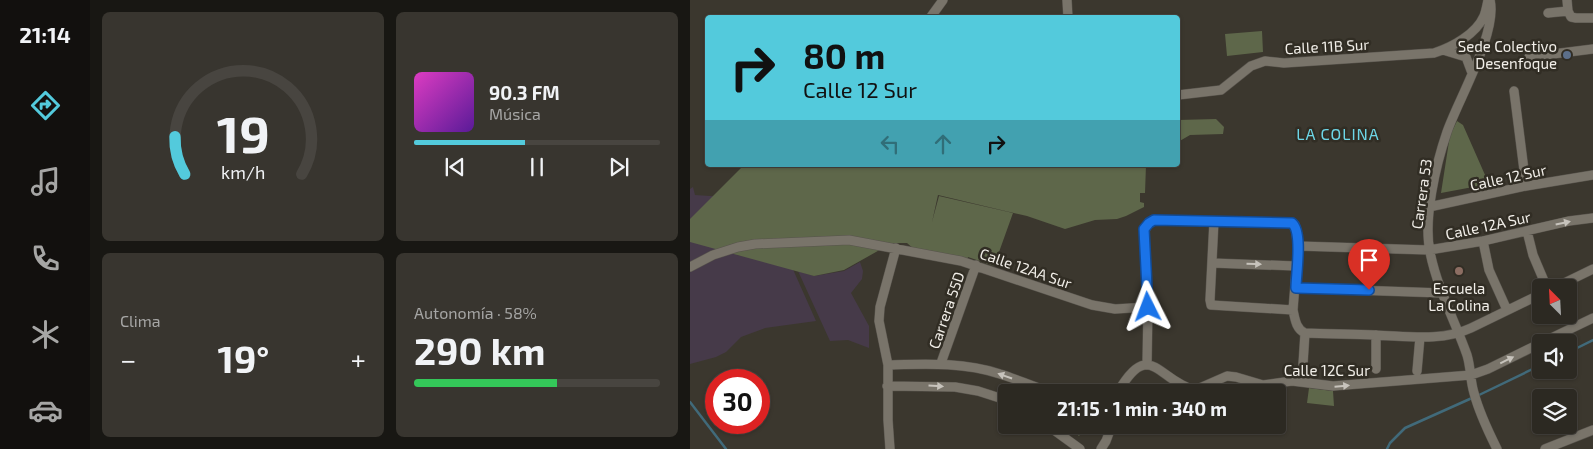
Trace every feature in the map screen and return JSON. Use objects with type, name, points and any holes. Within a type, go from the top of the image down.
[{"type":"street","points":[[932,15],[943,0]]},
{"type":"street","points":[[1067,0],[1068,15]]},
{"type":"street","name":"Calle 11B Sur","points":[[1180,95],[1221,90],[1251,66],[1265,60],[1284,63],[1434,53],[1462,39],[1477,27],[1484,15],[1489,0]]},
{"type":"street","name":"Carrera 53","points":[[1489,0],[1492,15],[1472,73],[1443,144],[1429,207],[1428,223],[1429,250],[1442,293],[1459,333],[1472,375],[1476,401],[1496,449]]},
{"type":"street","points":[[1567,0],[1570,16],[1593,18]]},
{"type":"street","points":[[1548,13],[1568,11]]},
{"type":"street","points":[[1529,57],[1593,49]]},
{"type":"street","name":"Calle 11B Sur","points":[[1443,50],[1466,57],[1472,73]]},
{"type":"street","points":[[1514,91],[1526,186]]},
{"type":"street","name":"Calle 12 Sur","points":[[1429,207],[1526,186],[1593,175]]},
{"type":"street","name":"Calle 12A Sur","points":[[1298,246],[1429,250],[1483,241],[1593,218]]},
{"type":"street","points":[[1123,384],[1132,371],[1147,365],[1148,307],[1144,229],[1149,223],[1160,220],[1292,223],[1296,229],[1298,246],[1293,310],[1294,318],[1300,331],[1305,333],[1420,337],[1459,333],[1532,298]]},
{"type":"street","points":[[1214,221],[1211,305],[1293,310]]},
{"type":"street","points":[[1526,231],[1543,279]]},
{"type":"street","name":"Calle 12AA Sur","points":[[690,267],[726,250],[755,244],[849,240],[940,256],[976,265],[1092,306],[1116,310],[1148,307]]},
{"type":"street","points":[[1483,241],[1489,270],[1508,310]]},
{"type":"street","points":[[890,449],[888,365],[879,321],[880,307],[896,248]]},
{"type":"street","points":[[1212,263],[1296,266]]},
{"type":"street","name":"Carrera 55D","points":[[941,363],[976,265]]},
{"type":"street","points":[[1572,279],[1593,269]]},
{"type":"street","points":[[1296,288],[1442,293]]},
{"type":"street","name":"Calle 12C Sur","points":[[1560,334],[1593,318]]},
{"type":"street","points":[[1303,364],[1305,333]]},
{"type":"street","points":[[1376,335],[1376,369]]},
{"type":"street","points":[[1417,371],[1420,337]]},
{"type":"street","name":"Calle 12C Sur","points":[[1147,365],[1156,368],[1180,384],[1195,390],[1227,376],[1236,376],[1263,386],[1292,381],[1333,386],[1472,375],[1488,370],[1532,348]]},
{"type":"street","points":[[888,365],[941,363],[999,373],[1029,384]]},
{"type":"street","points":[[887,386],[955,388],[978,391],[998,397]]},
{"type":"street","points":[[1545,449],[1593,430]]},
{"type":"street","points":[[1059,434],[1080,449]]},
{"type":"street","points":[[1100,449],[1108,434]]},
{"type":"shaded area","points":[[693,187],[695,195],[725,197],[740,249],[737,255],[753,258],[783,247],[816,321],[765,328],[741,337],[726,352],[716,357],[690,364],[690,189]]},
{"type":"shaded area","points":[[860,262],[863,271],[862,279],[851,293],[869,326],[869,348],[848,340],[830,341],[798,271],[814,276],[844,271]]},
{"type":"green space","points":[[1262,31],[1263,52],[1227,56],[1225,34]]},
{"type":"green space","points":[[1216,119],[1224,127],[1223,134],[1190,135],[1180,141],[1180,120]]},
{"type":"green space","points":[[1457,121],[1463,125],[1489,184],[1441,193],[1450,135]]},
{"type":"green space","points":[[742,167],[1146,167],[1145,193],[1140,193],[1140,202],[1144,203],[1144,207],[1117,219],[1095,220],[1065,229],[1027,216],[938,195],[932,222],[939,196],[1013,213],[994,266],[968,257],[965,266],[953,262],[923,259],[907,243],[892,243],[844,270],[814,276],[690,242],[690,219]]},
{"type":"green space","points":[[1309,388],[1333,391],[1334,406],[1307,403]]},
{"type":"waterway","points":[[1577,348],[1593,340]]},
{"type":"waterway","points":[[1477,396],[1532,369]]},
{"type":"waterway","points":[[1387,449],[1390,443],[1405,428],[1472,398]]},
{"type":"waterway","points":[[690,402],[726,449]]},
{"type":"place","name":"Sede Colectivo Desenfoque","points":[[1567,55]]},
{"type":"place","name":"Escuela La Colina","points":[[1459,271]]},
{"type":"district","name":"LA COLINA","points":[[1338,133]]},
{"type":"route","points":[[1148,307],[1144,229],[1154,220],[1292,223],[1295,225],[1298,246],[1296,288],[1369,290]]}]
